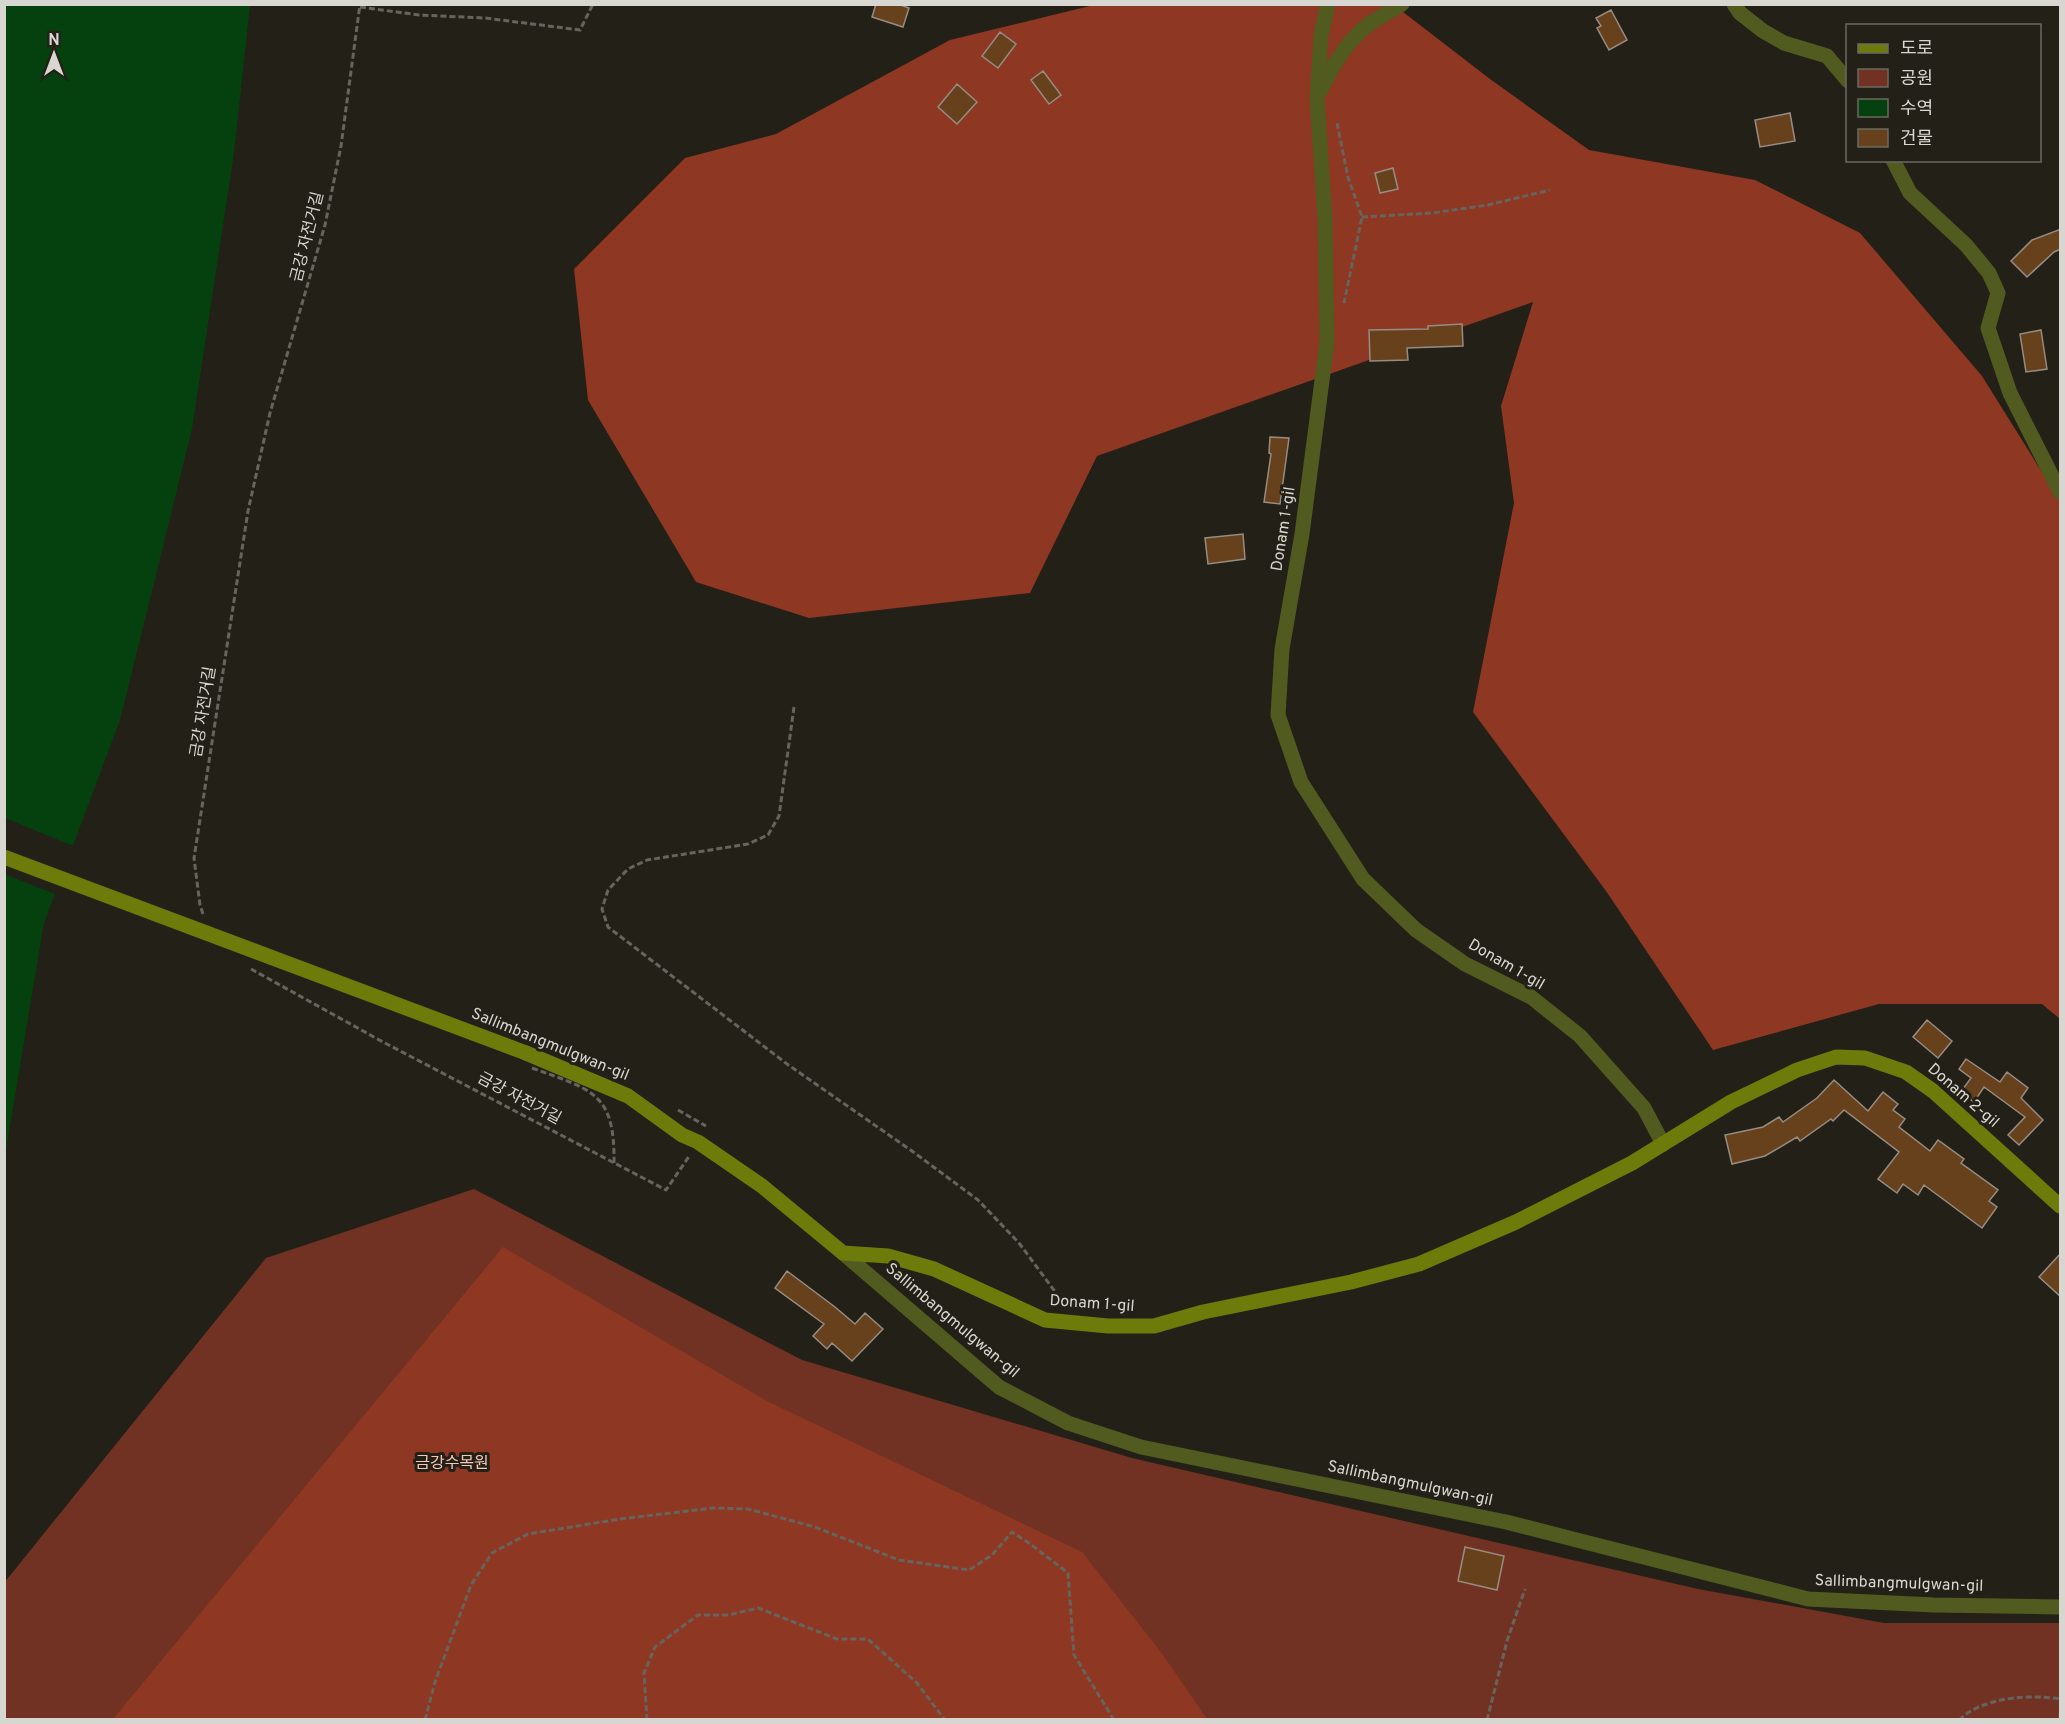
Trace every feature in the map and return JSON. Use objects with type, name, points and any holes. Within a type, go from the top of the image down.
[{"type":"main road","name":"Sallimbangmulgwan-gil","points":[[4,857],[526,1053],[628,1096],[682,1135],[698,1142],[762,1186],[843,1253]]},
{"type":"main road","name":"Donam 2-gil","points":[[1663,1144],[1731,1102],[1797,1070],[1836,1058],[1865,1058],[1906,1071],[1933,1091],[2061,1206]]},
{"type":"main road","name":"Donam 1-gil","points":[[843,1253],[888,1256],[934,1269],[1045,1320],[1108,1326],[1154,1326],[1224,1307],[1351,1282],[1419,1264],[1516,1222],[1632,1164],[1663,1144]]},
{"type":"street","name":"Donam 1-gil","points":[[1328,4],[1322,35],[1317,99],[1325,218],[1327,342],[1302,534],[1282,649],[1278,714],[1301,782],[1363,879],[1416,930],[1465,964],[1531,998],[1580,1036],[1644,1108],[1663,1144]]},
{"type":"street","points":[[1317,99],[1332,68],[1350,42],[1368,25],[1402,4]]},
{"type":"street","points":[[1734,4],[1740,13],[1763,31],[1784,43],[1827,56],[1846,79]]},
{"type":"street","points":[[1894,162],[1910,193],[1966,245],[1989,273],[1998,293],[1988,328],[2010,393],[2061,492]]},
{"type":"street","name":"Sallimbangmulgwan-gil","points":[[843,1253],[999,1387],[1068,1423],[1141,1447],[1506,1522],[1808,1599],[1934,1605],[2061,1607]]},
{"type":"path","points":[[360,6],[419,15],[485,18],[580,30],[593,4]]},
{"type":"path","name":"금강 자전거길","points":[[204,916],[200,905],[195,858],[248,511],[270,413],[325,225],[341,146],[360,6]]},
{"type":"path","points":[[1336,122],[1348,177],[1362,217],[1344,304]]},
{"type":"path","points":[[1362,217],[1432,213],[1488,205],[1550,190]]},
{"type":"path","points":[[794,707],[780,816],[768,835],[748,844],[647,860],[628,869],[608,890],[602,909],[608,927],[787,1064],[978,1200],[1019,1243],[1078,1323]]},
{"type":"path","name":"금강 자전거길","points":[[242,964],[383,1042],[666,1190],[694,1149]]},
{"type":"path","points":[[425,1719],[435,1682],[471,1585],[492,1553],[528,1534],[620,1519],[712,1508],[748,1509],[815,1527],[899,1560],[969,1570],[992,1555],[1012,1532],[1068,1574],[1074,1655],[1114,1719]]},
{"type":"path","points":[[1487,1719],[1507,1641],[1525,1589]]},
{"type":"path","points":[[647,1719],[644,1673],[656,1647],[698,1615],[728,1615],[758,1608],[837,1639],[868,1639],[917,1683],[945,1719]]},
{"type":"path","points":[[1959,1719],[1966,1713],[2003,1699],[2042,1696],[2061,1699]]},
{"type":"path","points":[[2060,1719],[2061,1714]]},
{"type":"green space","points":[[1098,4],[1394,5],[1490,79],[1589,150],[1755,180],[1860,233],[1982,376],[2060,501],[2060,1019],[2042,1004],[1879,1004],[1713,1050],[1606,891],[1473,712],[1514,503],[1501,406],[1533,302],[1097,456],[1030,593],[809,618],[696,582],[588,400],[574,269],[685,158],[776,134],[950,40]]},
{"type":"green space","name":"금강수목원","points":[[474,1189],[802,1360],[1132,1458],[1698,1589],[1884,1623],[2060,1623],[2060,1719],[5,1719],[4,1583],[266,1258]]},
{"type":"green space","points":[[503,1247],[767,1401],[1082,1552],[1161,1652],[1207,1719],[113,1719]]},
{"type":"water","points":[[5,5],[250,5],[234,153],[192,429],[120,720],[44,923],[5,1156]]},
{"type":"pier","points":[[5,818],[76,847],[58,895],[4,874]]},
{"type":"building","points":[[876,4],[898,4],[909,8],[903,27],[872,17]]},
{"type":"building","points":[[1611,10],[1627,40],[1609,50],[1597,28],[1601,26],[1596,18]]},
{"type":"building","points":[[1000,32],[1016,44],[998,68],[982,56]]},
{"type":"building","points":[[1043,71],[1061,95],[1049,104],[1031,80]]},
{"type":"building","points":[[957,84],[977,102],[957,124],[938,107]]},
{"type":"building","points":[[1790,113],[1795,141],[1760,147],[1755,120]]},
{"type":"building","points":[[1393,168],[1398,189],[1380,193],[1375,173]]},
{"type":"building","points":[[2061,229],[2061,249],[2054,252],[2027,277],[2011,261],[2032,240]]},
{"type":"building","points":[[1462,324],[1463,346],[1407,348],[1408,360],[1370,361],[1369,330],[1428,329],[1428,326]]},
{"type":"building","points":[[2041,330],[2047,369],[2026,372],[2020,334]]},
{"type":"building","points":[[1270,437],[1289,438],[1280,504],[1264,502],[1271,454],[1269,453]]},
{"type":"building","points":[[1243,534],[1245,559],[1208,564],[1205,538]]},
{"type":"building","points":[[1927,1020],[1952,1041],[1938,1058],[1913,1037]]},
{"type":"building","points":[[1966,1059],[2000,1082],[2007,1072],[2028,1088],[2021,1098],[2043,1120],[2019,1145],[2008,1135],[2025,1117],[1984,1087],[1974,1102],[1960,1093],[1971,1078],[1959,1069]]},
{"type":"building","points":[[1834,1080],[1868,1111],[1883,1092],[1898,1104],[1893,1110],[1905,1119],[1899,1127],[1930,1151],[1938,1140],[1964,1159],[1961,1163],[1998,1190],[1989,1201],[1997,1207],[1982,1228],[1924,1185],[1918,1195],[1903,1184],[1897,1193],[1878,1179],[1899,1152],[1844,1110],[1833,1121],[1831,1119],[1800,1141],[1797,1137],[1765,1156],[1732,1164],[1725,1135],[1763,1127],[1779,1117],[1783,1122],[1817,1098]]},
{"type":"building","points":[[2061,1253],[2061,1297],[2039,1277]]},
{"type":"building","points":[[787,1271],[855,1324],[865,1313],[883,1329],[852,1361],[832,1343],[827,1349],[813,1336],[824,1324],[775,1288]]},
{"type":"building","points":[[1465,1547],[1504,1556],[1497,1590],[1458,1581]]}]
